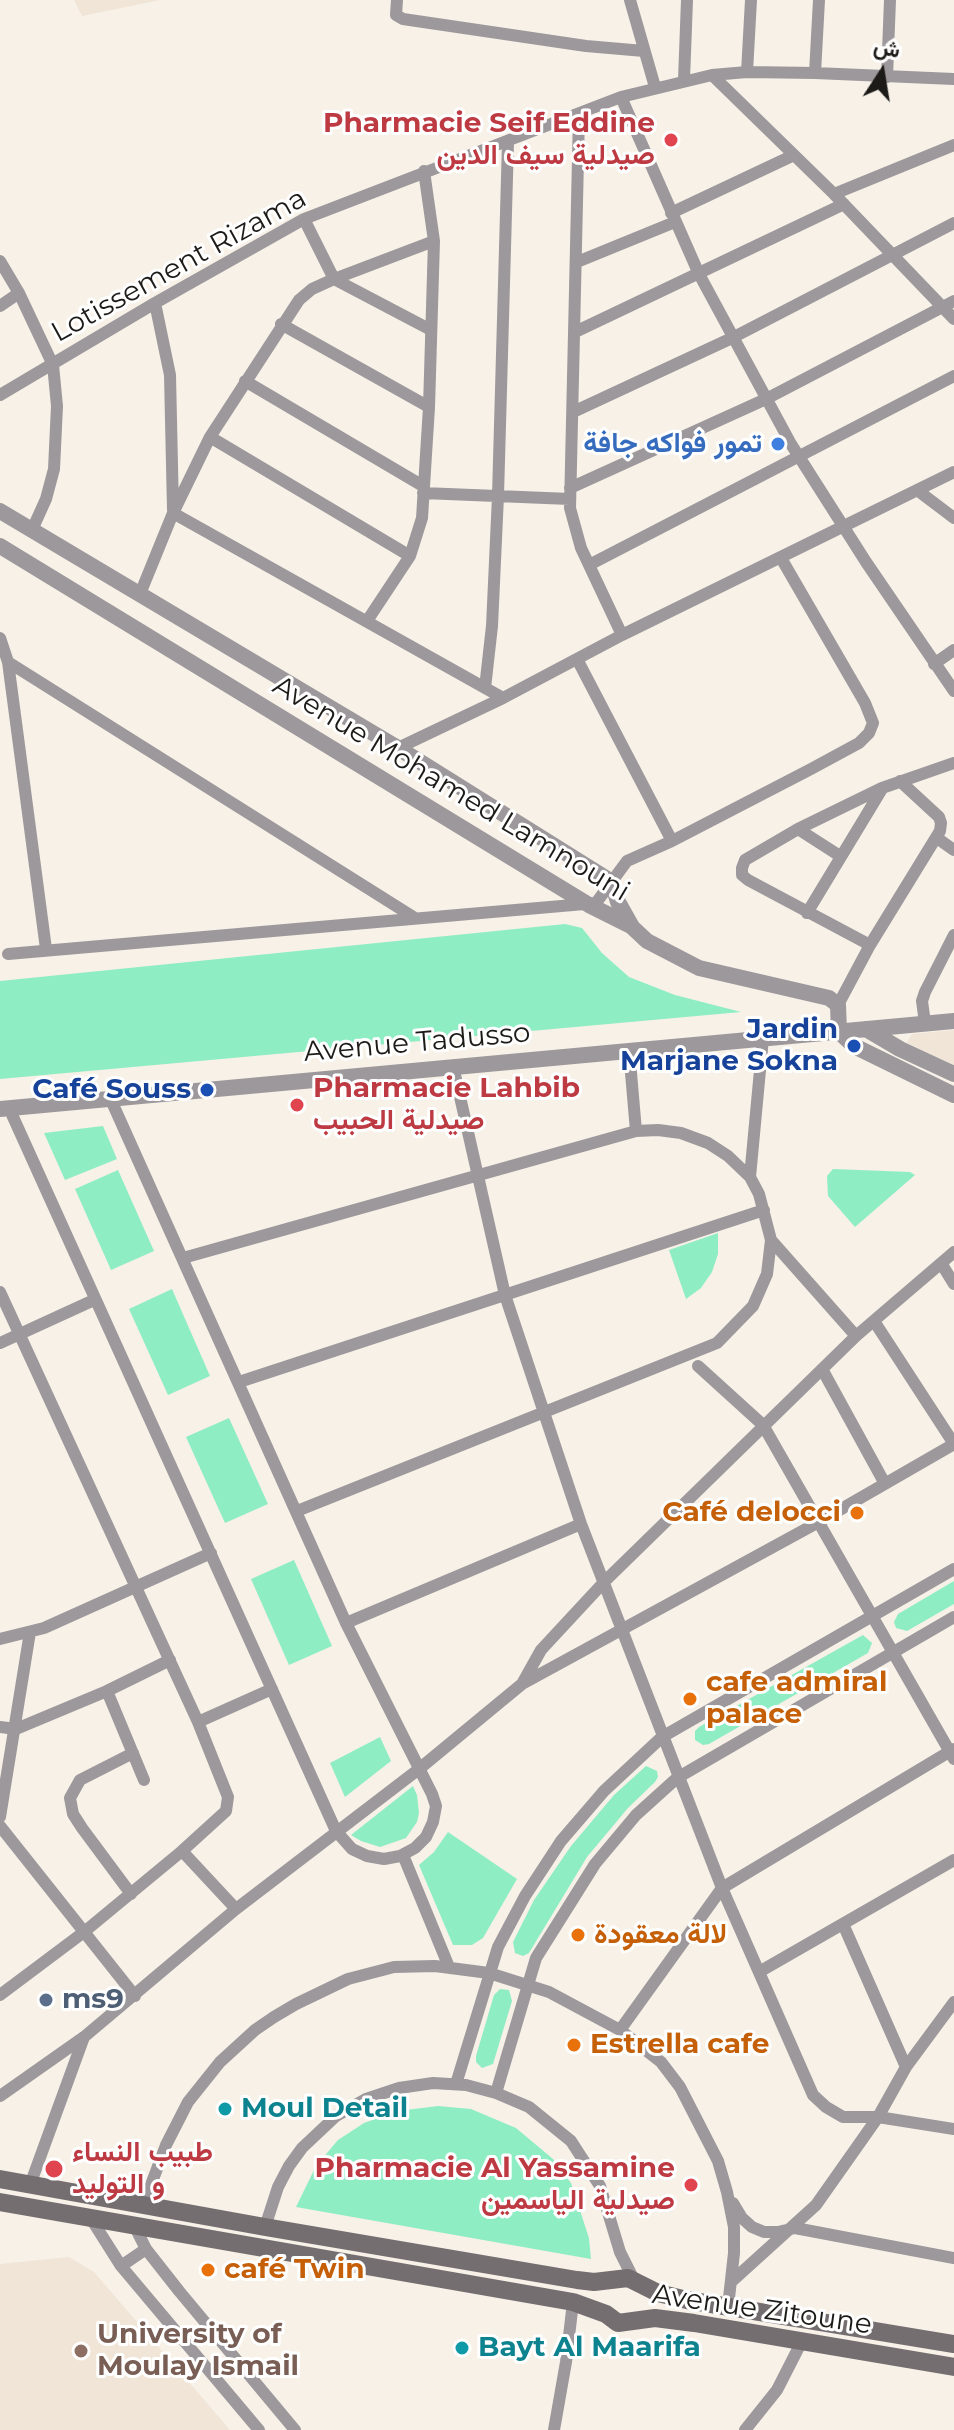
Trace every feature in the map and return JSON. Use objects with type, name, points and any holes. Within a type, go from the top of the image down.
[{"type":"main road","name":"Avenue Zitoune","points":[[0,2179],[577,2280],[626,2281],[658,2293],[728,2307],[954,2344]]},
{"type":"main road","name":"Avenue Zitoune","points":[[0,2202],[573,2302],[606,2314],[618,2323],[655,2318],[954,2367]]},
{"type":"main road","points":[[606,2314],[602,2308],[602,2292],[626,2281],[647,2297],[644,2312],[633,2321]]},
{"type":"street","points":[[397,0],[396,15],[403,19],[586,46],[644,51]]},
{"type":"street","points":[[630,0],[655,87]]},
{"type":"street","points":[[684,80],[687,0]]},
{"type":"street","points":[[747,72],[751,0]]},
{"type":"street","points":[[815,73],[819,0]]},
{"type":"street","points":[[887,77],[890,0]]},
{"type":"street","name":"Lotissement Rizama","points":[[0,395],[304,219],[621,97],[684,80],[747,72],[954,79]]},
{"type":"street","points":[[712,75],[844,204],[892,256],[948,304],[954,319]]},
{"type":"street","points":[[621,97],[699,274],[766,399],[799,457],[954,691]]},
{"type":"street","points":[[579,115],[570,493],[574,527],[622,635]]},
{"type":"street","points":[[485,688],[492,626],[498,496],[508,142]]},
{"type":"street","points":[[834,194],[954,145]]},
{"type":"street","points":[[577,262],[794,155]]},
{"type":"street","points":[[367,621],[410,556],[422,518],[434,241],[424,171]]},
{"type":"street","points":[[575,332],[844,204]]},
{"type":"street","points":[[304,219],[334,279],[431,330]]},
{"type":"street","points":[[573,412],[732,338],[954,223]]},
{"type":"street","points":[[140,594],[173,513],[210,437],[281,324],[305,294],[334,279],[434,241]]},
{"type":"street","points":[[0,261],[53,365],[57,406],[54,469],[46,499],[32,530]]},
{"type":"street","points":[[0,306],[19,293]]},
{"type":"street","points":[[155,303],[170,375],[173,513]]},
{"type":"street","points":[[245,381],[423,490],[498,496],[570,493],[766,399],[948,304]]},
{"type":"street","points":[[281,324],[429,407]]},
{"type":"street","points":[[589,565],[954,376]]},
{"type":"street","points":[[210,437],[410,556]]},
{"type":"street","points":[[398,748],[954,472]]},
{"type":"street","points":[[917,490],[954,518]]},
{"type":"street","name":"Avenue Mohamed Lamnouni","points":[[0,511],[398,748],[612,882],[618,902],[632,927]]},
{"type":"street","points":[[173,513],[503,698]]},
{"type":"street","name":"Avenue Mohamed Lamnouni","points":[[0,546],[589,905],[632,927]]},
{"type":"street","points":[[8,954],[589,905],[602,899],[627,861],[672,841],[859,743],[871,728],[872,718],[865,703],[781,558]]},
{"type":"street","points":[[0,638],[8,662],[46,949]]},
{"type":"street","points":[[934,664],[954,650]]},
{"type":"street","points":[[577,659],[672,841]]},
{"type":"street","points":[[8,662],[416,918]]},
{"type":"street","points":[[870,945],[742,875],[745,860],[798,829],[882,788],[954,763]]},
{"type":"street","points":[[900,781],[939,817],[941,823],[937,838],[870,945],[838,1005],[839,1032],[854,1046],[954,1095]]},
{"type":"street","points":[[807,913],[882,788]]},
{"type":"street","points":[[798,829],[840,856]]},
{"type":"street","points":[[937,838],[954,850]]},
{"type":"street","points":[[632,927],[647,941],[699,968],[829,998],[838,1005]]},
{"type":"street","points":[[925,1023],[922,1001],[954,935]]},
{"type":"street","name":"Avenue Tadusso","points":[[4,1109],[954,1021]]},
{"type":"street","points":[[866,1029],[954,1074]]},
{"type":"street","points":[[750,1177],[763,1038]]},
{"type":"street","points":[[629,1050],[636,1131]]},
{"type":"street","points":[[453,1066],[505,1295],[581,1524],[624,1630],[677,1778],[813,2095],[843,2117],[878,2117],[954,2129]]},
{"type":"street","points":[[4,1109],[211,1553],[336,1831],[352,1849],[367,1856],[384,1859],[403,1855],[426,1837],[436,1806],[346,1623],[111,1100]]},
{"type":"street","points":[[183,1258],[636,1131],[681,1133],[708,1143],[728,1156],[750,1177],[764,1210],[771,1240],[769,1266],[760,1294],[739,1322],[717,1343],[297,1511]]},
{"type":"street","points":[[239,1382],[764,1210]]},
{"type":"street","points":[[771,1240],[856,1336]]},
{"type":"street","points":[[522,1684],[541,1650],[605,1581],[856,1336],[954,1252]]},
{"type":"street","points":[[941,1263],[954,1284]]},
{"type":"street","points":[[0,1292],[198,1722],[224,1784],[228,1805],[226,1811],[131,1894],[0,1995]]},
{"type":"street","points":[[0,1343],[94,1300]]},
{"type":"street","points":[[0,2096],[84,2037],[236,1909],[419,1769],[522,1684],[817,1523],[954,1444],[874,1321]]},
{"type":"street","points":[[620,2030],[722,1888],[952,1753],[763,1425],[698,1366]]},
{"type":"street","points":[[822,1369],[884,1482]]},
{"type":"street","points":[[346,1623],[581,1524]]},
{"type":"street","points":[[0,1639],[30,1632],[137,1588],[211,1553]]},
{"type":"street","points":[[456,2084],[498,1947],[525,1896],[561,1841],[604,1791],[662,1737],[954,1569]]},
{"type":"street","points":[[496,2093],[536,1958],[595,1864],[636,1815],[677,1778],[954,1617]]},
{"type":"street","points":[[0,1817],[30,1632]]},
{"type":"street","points":[[0,1727],[16,1729],[107,1691],[170,1660]]},
{"type":"street","points":[[198,1722],[272,1689]]},
{"type":"street","points":[[107,1691],[144,1780]]},
{"type":"street","points":[[131,1894],[73,1814],[70,1798],[80,1780],[133,1753]]},
{"type":"street","points":[[0,1826],[135,1996]]},
{"type":"street","points":[[182,1851],[236,1909]]},
{"type":"street","points":[[403,1855],[449,1967]]},
{"type":"street","points":[[759,1972],[954,1860]]},
{"type":"street","points":[[843,1924],[906,2067]]},
{"type":"street","points":[[143,2206],[166,2145],[188,2102],[220,2062],[255,2030],[296,2004],[348,1979],[394,1967],[449,1967],[489,1973],[566,2000],[620,2030],[661,2062],[680,2087],[718,2161],[727,2192],[734,2227],[728,2307]]},
{"type":"street","points":[[731,2282],[795,2228],[816,2205],[878,2117],[906,2067],[954,2002]]},
{"type":"street","points":[[30,2185],[84,2037]]},
{"type":"street","points":[[265,2227],[278,2187],[289,2166],[318,2131],[336,2116],[366,2099],[399,2088],[433,2083],[456,2084],[513,2099],[544,2117],[582,2155],[607,2203],[626,2281]]},
{"type":"street","points":[[727,2192],[742,2218],[764,2232],[795,2228],[954,2258]]},
{"type":"street","points":[[90,2217],[121,2266],[259,2430]]},
{"type":"street","points":[[134,2225],[146,2249],[295,2430]]},
{"type":"street","points":[[121,2266],[146,2249]]},
{"type":"street","points":[[554,2430],[573,2302]]},
{"type":"street","points":[[745,2430],[777,2390],[802,2341]]},
{"type":"shaded area","points":[[74,0],[160,0],[82,16]]},
{"type":"shaded area","points":[[954,1030],[954,1065],[907,1043],[912,1034]]},
{"type":"shaded area","name":"University of Moulay Ismail","points":[[69,2257],[94,2272],[230,2430],[0,2430],[0,2264]]},
{"type":"green space","points":[[565,924],[582,928],[602,953],[629,977],[675,995],[741,1012],[0,1079],[0,981]]},
{"type":"green space","points":[[103,1126],[117,1159],[65,1180],[44,1133]]},
{"type":"green space","points":[[833,1169],[910,1172],[915,1175],[855,1227],[828,1196],[827,1176]]},
{"type":"green space","points":[[118,1170],[154,1251],[111,1270],[75,1189]]},
{"type":"green space","points":[[718,1233],[718,1254],[712,1272],[701,1288],[686,1299],[669,1250]]},
{"type":"green space","points":[[172,1289],[210,1376],[168,1395],[129,1309]]},
{"type":"green space","points":[[229,1418],[268,1504],[225,1523],[186,1437]]},
{"type":"green space","points":[[294,1560],[332,1646],[289,1665],[251,1579]]},
{"type":"green space","points":[[954,1581],[954,1604],[907,1631],[896,1628],[894,1622],[898,1614]]},
{"type":"green space","points":[[863,1635],[872,1643],[868,1653],[709,1744],[703,1745],[695,1740],[695,1731],[699,1727]]},
{"type":"green space","points":[[380,1737],[391,1761],[345,1797],[330,1763]]},
{"type":"green space","points":[[646,1766],[657,1771],[655,1782],[628,1808],[587,1857],[529,1953],[523,1956],[515,1953],[513,1942],[534,1900],[571,1846],[614,1795]]},
{"type":"green space","points":[[413,1786],[419,1813],[406,1838],[380,1847],[351,1835]]},
{"type":"green space","points":[[448,1832],[517,1879],[483,1938],[472,1945],[453,1945],[419,1865],[434,1852]]},
{"type":"green space","points":[[500,1989],[509,1990],[512,2001],[493,2064],[482,2068],[476,2062],[476,2056],[494,1995]]},
{"type":"green space","points":[[438,2106],[471,2109],[516,2128],[553,2159],[571,2183],[589,2238],[591,2259],[296,2207],[316,2166],[338,2140],[364,2123],[398,2111]]},
{"type":"place","name":"Pharmacie Seif Eddine صيدلية سيف الدين","points":[[671,140]]},
{"type":"place","name":"تمور فواكه جافة","points":[[778,444]]},
{"type":"place","name":"Jardin Marjane Sokna","points":[[854,1046]]},
{"type":"place","name":"Café Souss","points":[[207,1090]]},
{"type":"place","name":"Pharmacie Lahbib صيدلية الحبيب","points":[[297,1105]]},
{"type":"place","name":"Café delocci","points":[[857,1513]]},
{"type":"place","name":"cafe admiral palace","points":[[690,1699]]},
{"type":"place","name":"لالة معقودة","points":[[578,1935]]},
{"type":"place","name":"ms9","points":[[46,2000]]},
{"type":"place","name":"Estrella cafe","points":[[574,2045]]},
{"type":"place","name":"Moul Detail","points":[[225,2109]]},
{"type":"place","name":"طبيب النساء و التوليد","points":[[54,2169]]},
{"type":"place","name":"Pharmacie Al Yassamine صيدلية الياسمين","points":[[691,2185]]},
{"type":"place","name":"café Twin","points":[[208,2270]]},
{"type":"place","name":"Bayt Al Maarifa","points":[[462,2348]]},
{"type":"place","name":"University of Moulay Ismail","points":[[81,2351]]}]
